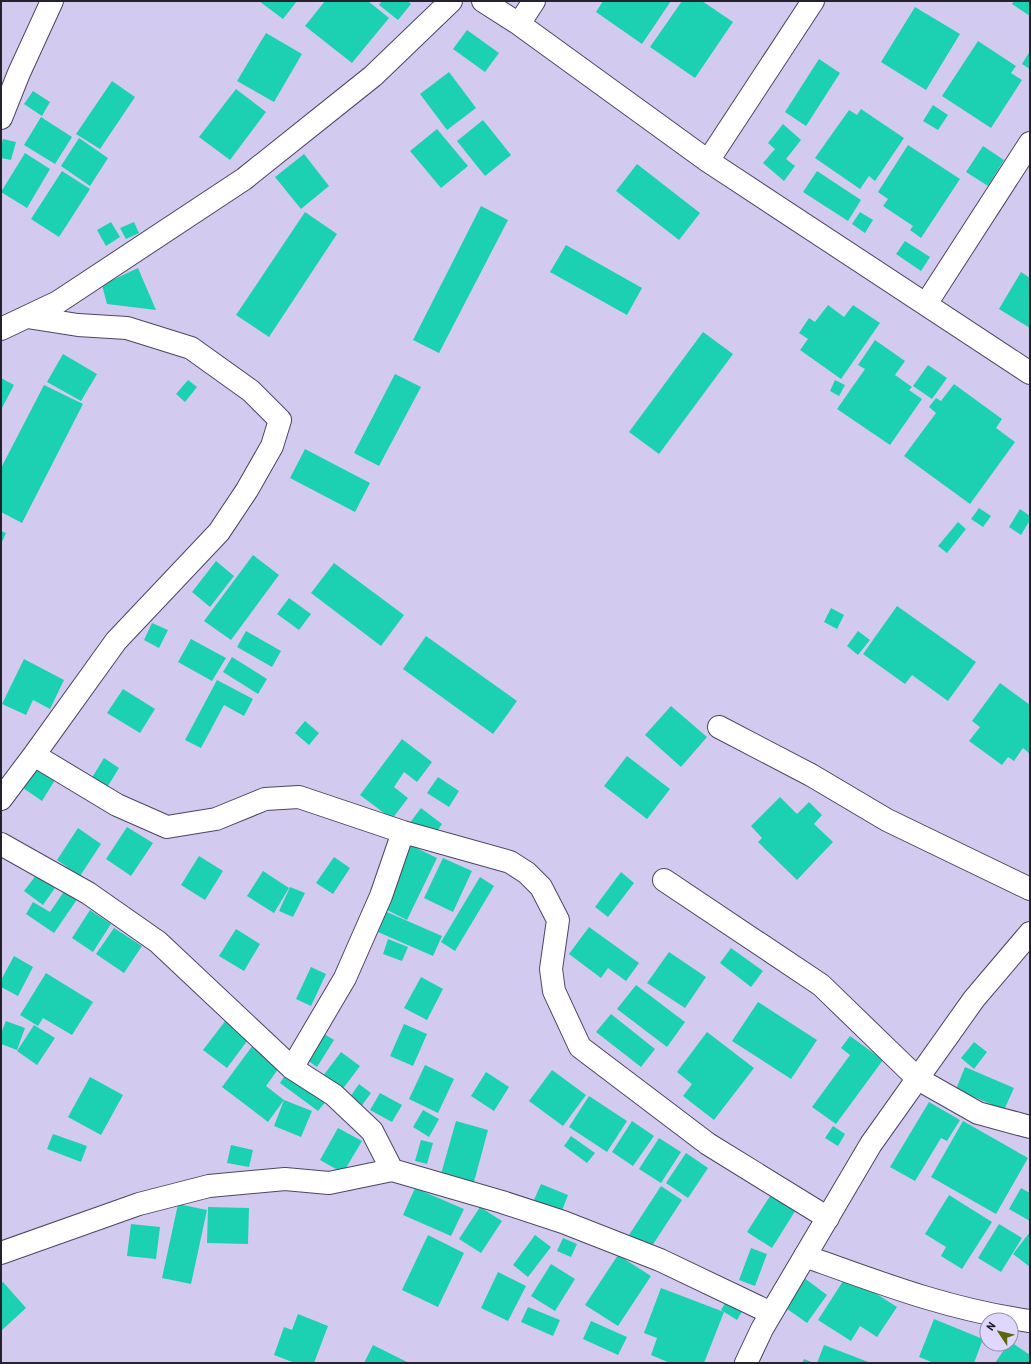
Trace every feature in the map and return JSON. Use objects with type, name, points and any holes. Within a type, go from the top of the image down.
[{"type":"street","points":[[1,118],[19,73],[52,1]]},
{"type":"street","points":[[1,329],[58,302],[244,179],[373,76],[451,1]]},
{"type":"street","points":[[483,1],[520,24],[708,161],[1030,373]]},
{"type":"street","points":[[520,24],[534,1]]},
{"type":"street","points":[[708,161],[813,1]]},
{"type":"street","points":[[926,304],[1030,143]]},
{"type":"street","points":[[1,799],[116,641],[219,532],[247,490],[272,446],[280,420],[252,391],[191,348],[127,328],[78,325],[27,317]]},
{"type":"street","points":[[719,727],[811,775],[887,820],[1030,889]]},
{"type":"street","points":[[34,755],[117,805],[167,827],[216,819],[265,799],[299,797],[403,832],[510,862],[527,873],[541,888],[558,920],[551,969],[554,991],[580,1047],[708,1144],[828,1218]]},
{"type":"street","points":[[292,1068],[345,978],[381,896],[403,832]]},
{"type":"street","points":[[1,844],[88,893],[158,942],[292,1068],[334,1095],[372,1130],[392,1170]]},
{"type":"street","points":[[664,880],[821,985],[918,1079],[978,1113],[1030,1127]]},
{"type":"street","points":[[746,1363],[771,1312],[871,1144],[974,999],[1030,933]]},
{"type":"street","points":[[1,1253],[139,1204],[209,1186],[285,1180],[329,1183],[392,1170],[494,1199],[563,1222],[660,1260],[771,1312]]},
{"type":"street","points":[[805,1256],[906,1292],[957,1308],[1030,1321]]},
{"type":"building","points":[[259,1],[297,1],[283,19]]},
{"type":"building","points":[[325,1],[368,1],[389,18],[352,63],[305,26]]},
{"type":"building","points":[[382,1],[408,1],[411,4],[398,20],[379,5]]},
{"type":"building","points":[[603,1],[671,1],[642,44],[596,12]]},
{"type":"building","points":[[682,1],[702,1],[733,22],[695,78],[650,47]]},
{"type":"building","points":[[1014,1],[1030,1],[1030,16],[1012,4]]},
{"type":"building","points":[[915,7],[960,34],[926,90],[881,62]]},
{"type":"building","points":[[467,30],[499,53],[485,72],[453,49]]},
{"type":"building","points":[[266,33],[302,54],[274,102],[237,81]]},
{"type":"building","points":[[978,41],[1016,66],[1011,73],[1022,80],[991,128],[942,96]]},
{"type":"building","points":[[1030,51],[1030,69],[1022,64]]},
{"type":"building","points":[[819,59],[840,73],[806,126],[785,112]]},
{"type":"building","points":[[449,72],[476,108],[447,130],[420,94]]},
{"type":"building","points":[[112,81],[135,97],[100,149],[76,134]]},
{"type":"building","points":[[236,89],[266,112],[230,160],[199,137]]},
{"type":"building","points":[[33,91],[50,102],[42,116],[24,104]]},
{"type":"building","points":[[933,105],[948,115],[938,130],[923,121]]},
{"type":"building","points":[[861,109],[904,138],[875,181],[869,176],[860,189],[815,158],[849,110],[857,115]]},
{"type":"building","points":[[41,117],[72,137],[55,164],[24,145]]},
{"type":"building","points":[[483,120],[511,155],[485,176],[457,141]]},
{"type":"building","points":[[783,124],[801,140],[786,159],[795,166],[784,181],[763,163],[775,149],[768,143]]},
{"type":"building","points":[[437,129],[468,166],[441,188],[410,151]]},
{"type":"building","points":[[79,138],[108,158],[90,186],[61,166]]},
{"type":"building","points":[[3,139],[16,142],[11,160],[1,158]]},
{"type":"building","points":[[908,145],[960,179],[921,238],[910,230],[913,226],[883,206],[888,199],[878,192]]},
{"type":"building","points":[[983,146],[1004,160],[988,186],[966,172]]},
{"type":"building","points":[[25,153],[50,169],[27,208],[1,192]]},
{"type":"building","points":[[304,154],[329,186],[301,209],[275,177]]},
{"type":"building","points":[[637,164],[700,213],[679,240],[616,191]]},
{"type":"building","points":[[62,171],[90,189],[59,237],[31,219]]},
{"type":"building","points":[[817,171],[861,200],[848,221],[803,192]]},
{"type":"building","points":[[481,206],[508,220],[439,353],[413,340]]},
{"type":"building","points":[[305,212],[337,234],[269,337],[236,315]]},
{"type":"building","points":[[860,212],[873,220],[865,233],[852,224]]},
{"type":"building","points":[[111,222],[120,237],[106,246],[97,230]]},
{"type":"building","points":[[134,222],[139,233],[126,239],[120,228]]},
{"type":"building","points":[[905,241],[930,257],[921,271],[896,254]]},
{"type":"building","points":[[566,245],[642,288],[627,315],[550,272]]},
{"type":"building","points":[[138,268],[156,310],[107,304],[102,285]]},
{"type":"building","points":[[1021,272],[1030,278],[1030,328],[999,309]]},
{"type":"building","points":[[828,305],[844,317],[853,305],[880,323],[841,379],[800,350],[808,339],[799,333],[809,318],[815,322]]},
{"type":"building","points":[[703,332],[733,354],[659,454],[629,432]]},
{"type":"building","points":[[875,340],[905,361],[895,375],[912,387],[909,390],[922,399],[890,445],[837,409],[865,369],[858,365]]},
{"type":"building","points":[[63,354],[97,374],[81,401],[47,382]]},
{"type":"building","points":[[928,365],[947,378],[932,399],[913,386]]},
{"type":"building","points":[[395,374],[421,387],[379,466],[354,453]]},
{"type":"building","points":[[1,378],[14,385],[1,410]]},
{"type":"building","points":[[188,380],[197,387],[185,402],[176,394]]},
{"type":"building","points":[[835,380],[845,385],[839,396],[830,391]]},
{"type":"building","points":[[954,384],[1002,419],[996,428],[1015,442],[970,504],[904,456],[936,413],[929,407],[936,398],[941,401]]},
{"type":"building","points":[[44,385],[83,404],[22,523],[1,512],[1,468]]},
{"type":"building","points":[[305,449],[370,483],[355,512],[290,478]]},
{"type":"building","points":[[979,508],[991,516],[983,527],[971,519]]},
{"type":"building","points":[[1020,509],[1030,516],[1030,520],[1021,535],[1009,527]]},
{"type":"building","points":[[958,522],[966,529],[947,553],[938,546]]},
{"type":"building","points":[[1,531],[6,533],[1,544]]},
{"type":"building","points":[[253,555],[279,575],[231,640],[204,621]]},
{"type":"building","points":[[216,561],[234,576],[210,607],[192,592]]},
{"type":"building","points":[[334,563],[404,615],[381,646],[311,593]]},
{"type":"building","points":[[289,598],[311,614],[299,630],[277,614]]},
{"type":"building","points":[[897,606],[976,662],[948,701],[912,675],[905,684],[863,654]]},
{"type":"building","points":[[831,608],[844,615],[837,629],[824,622]]},
{"type":"building","points":[[152,623],[168,630],[159,648],[144,640]]},
{"type":"building","points":[[246,631],[281,651],[272,667],[237,647]]},
{"type":"building","points":[[858,631],[870,640],[858,655],[847,646]]},
{"type":"building","points":[[426,636],[517,701],[493,734],[403,669]]},
{"type":"building","points":[[191,639],[226,658],[212,681],[178,662]]},
{"type":"building","points":[[232,657],[267,679],[258,694],[223,672]]},
{"type":"building","points":[[24,659],[64,680],[50,709],[33,700],[26,715],[2,704]]},
{"type":"building","points":[[217,680],[253,699],[244,716],[224,705],[201,748],[185,740]]},
{"type":"building","points":[[1000,683],[1030,705],[1030,754],[1023,748],[1014,761],[1008,757],[1002,765],[969,741],[980,727],[972,721]]},
{"type":"building","points":[[123,689],[155,709],[140,733],[107,713]]},
{"type":"building","points":[[671,706],[707,737],[681,767],[645,735]]},
{"type":"building","points":[[305,721],[319,733],[309,745],[295,733]]},
{"type":"building","points":[[402,739],[432,762],[417,782],[404,772],[394,787],[408,798],[392,819],[360,795]]},
{"type":"building","points":[[627,756],[670,789],[647,819],[604,786]]},
{"type":"building","points":[[104,758],[119,768],[103,794],[88,784]]},
{"type":"building","points":[[37,768],[55,780],[42,801],[23,788]]},
{"type":"building","points":[[438,777],[459,791],[449,807],[427,793]]},
{"type":"building","points":[[780,797],[797,814],[809,802],[822,815],[814,824],[833,842],[797,880],[758,842],[762,838],[751,826]]},
{"type":"building","points":[[421,808],[442,824],[431,840],[409,824]]},
{"type":"building","points":[[127,827],[153,843],[131,876],[106,859]]},
{"type":"building","points":[[78,828],[101,844],[80,876],[57,860]]},
{"type":"building","points":[[408,844],[437,858],[407,920],[377,905]]},
{"type":"building","points":[[199,856],[223,871],[205,900],[181,885]]},
{"type":"building","points":[[334,857],[350,868],[333,894],[316,883]]},
{"type":"building","points":[[443,858],[472,871],[453,912],[424,898]]},
{"type":"building","points":[[263,871],[289,888],[274,913],[247,896]]},
{"type":"building","points":[[621,872],[634,883],[608,917],[595,907]]},
{"type":"building","points":[[37,874],[55,888],[43,905],[24,891]]},
{"type":"building","points":[[480,877],[494,886],[455,951],[441,942]]},
{"type":"building","points":[[290,887],[305,893],[293,917],[279,911]]},
{"type":"building","points":[[65,890],[78,898],[54,933],[26,914],[33,902],[50,912]]},
{"type":"building","points":[[380,909],[442,936],[433,956],[371,929]]},
{"type":"building","points":[[90,910],[111,924],[93,952],[72,938]]},
{"type":"building","points":[[589,927],[639,963],[626,981],[608,968],[601,978],[569,954]]},
{"type":"building","points":[[114,928],[142,946],[124,973],[96,954]]},
{"type":"building","points":[[236,929],[260,944],[244,971],[219,956]]},
{"type":"building","points":[[388,939],[408,947],[402,961],[383,954]]},
{"type":"building","points":[[731,948],[763,971],[751,987],[720,963]]},
{"type":"building","points":[[669,952],[706,977],[685,1008],[647,983]]},
{"type":"building","points":[[14,956],[33,967],[18,996],[1,987],[1,980]]},
{"type":"building","points":[[311,967],[326,974],[311,1006],[296,999]]},
{"type":"building","points":[[46,973],[93,1002],[72,1035],[43,1018],[38,1026],[20,1015]]},
{"type":"building","points":[[421,977],[443,989],[427,1020],[404,1008]]},
{"type":"building","points":[[636,985],[685,1022],[667,1047],[617,1009]]},
{"type":"building","points":[[758,1002],[817,1040],[791,1079],[732,1041]]},
{"type":"building","points":[[611,1014],[655,1049],[641,1067],[596,1032]]},
{"type":"building","points":[[226,1020],[250,1037],[227,1068],[203,1050]]},
{"type":"building","points":[[6,1021],[25,1028],[17,1050],[1,1044],[1,1033]]},
{"type":"building","points":[[404,1024],[427,1034],[413,1066],[390,1056]]},
{"type":"building","points":[[34,1025],[55,1038],[37,1065],[17,1051]]},
{"type":"building","points":[[321,1032],[334,1040],[317,1067],[304,1058]]},
{"type":"building","points":[[707,1032],[754,1068],[714,1120],[683,1096],[692,1084],[677,1072]]},
{"type":"building","points":[[850,1036],[883,1060],[836,1124],[812,1107],[850,1055],[841,1048]]},
{"type":"building","points":[[974,1042],[987,1052],[974,1069],[961,1058]]},
{"type":"building","points":[[253,1045],[281,1065],[266,1086],[284,1100],[268,1122],[222,1087]]},
{"type":"building","points":[[341,1052],[360,1066],[342,1090],[323,1076]]},
{"type":"building","points":[[425,1065],[454,1079],[438,1113],[409,1099]]},
{"type":"building","points":[[965,1067],[1014,1088],[1004,1110],[956,1089]]},
{"type":"building","points":[[552,1070],[586,1095],[563,1126],[529,1101]]},
{"type":"building","points":[[288,1071],[327,1100],[318,1111],[280,1083]]},
{"type":"building","points":[[486,1072],[509,1087],[494,1111],[471,1096]]},
{"type":"building","points":[[90,1077],[123,1095],[101,1135],[68,1117]]},
{"type":"building","points":[[359,1084],[371,1093],[360,1108],[348,1100]]},
{"type":"building","points":[[380,1093],[402,1105],[392,1122],[370,1110]]},
{"type":"building","points":[[589,1096],[627,1121],[607,1152],[569,1127]]},
{"type":"building","points":[[284,1100],[312,1111],[301,1137],[274,1126]]},
{"type":"building","points":[[929,1102],[960,1120],[947,1141],[941,1138],[915,1181],[890,1167]]},
{"type":"building","points":[[423,1110],[439,1119],[429,1137],[413,1127]]},
{"type":"building","points":[[456,1121],[488,1130],[474,1182],[441,1174]]},
{"type":"building","points":[[632,1121],[654,1136],[633,1166],[612,1152]]},
{"type":"building","points":[[963,1121],[1028,1158],[996,1214],[931,1177]]},
{"type":"building","points":[[833,1126],[845,1134],[838,1146],[825,1138]]},
{"type":"building","points":[[338,1128],[362,1141],[343,1173],[320,1160]]},
{"type":"building","points":[[53,1134],[87,1146],[81,1162],[47,1149]]},
{"type":"building","points":[[571,1136],[595,1153],[587,1163],[564,1146]]},
{"type":"building","points":[[659,1138],[681,1152],[661,1183],[639,1169]]},
{"type":"building","points":[[421,1140],[433,1143],[427,1164],[415,1161]]},
{"type":"building","points":[[231,1145],[253,1150],[249,1167],[227,1163]]},
{"type":"building","points":[[686,1153],[708,1168],[688,1198],[666,1183]]},
{"type":"building","points":[[541,1184],[568,1195],[561,1213],[533,1202]]},
{"type":"building","points":[[661,1186],[682,1200],[650,1249],[629,1235]]},
{"type":"building","points":[[415,1188],[464,1209],[451,1236],[403,1215]]},
{"type":"building","points":[[1021,1188],[1030,1193],[1030,1221],[1009,1209]]},
{"type":"building","points":[[772,1193],[797,1208],[772,1248],[747,1232]]},
{"type":"building","points":[[949,1195],[992,1222],[962,1269],[941,1256],[946,1247],[925,1234]]},
{"type":"building","points":[[178,1204],[207,1210],[191,1284],[162,1278]]},
{"type":"building","points":[[208,1207],[249,1208],[248,1244],[207,1243]]},
{"type":"building","points":[[480,1207],[502,1221],[481,1253],[459,1239]]},
{"type":"building","points":[[131,1224],[160,1227],[156,1259],[127,1256]]},
{"type":"building","points":[[999,1224],[1022,1238],[1001,1272],[978,1258]]},
{"type":"building","points":[[1030,1232],[1030,1267],[1013,1254]]},
{"type":"building","points":[[428,1235],[464,1253],[438,1307],[402,1290]]},
{"type":"building","points":[[535,1235],[551,1247],[528,1277],[513,1265]]},
{"type":"building","points":[[563,1238],[577,1244],[571,1257],[557,1251]]},
{"type":"building","points":[[751,1248],[767,1254],[755,1286],[739,1280]]},
{"type":"building","points":[[618,1255],[651,1276],[618,1326],[585,1305]]},
{"type":"building","points":[[551,1264],[575,1279],[555,1311],[531,1296]]},
{"type":"building","points":[[498,1272],[526,1286],[508,1321],[481,1308]]},
{"type":"building","points":[[847,1275],[897,1307],[877,1337],[860,1326],[851,1341],[818,1320]]},
{"type":"building","points":[[803,1277],[827,1295],[807,1323],[783,1306]]},
{"type":"building","points":[[3,1282],[26,1308],[1,1331],[1,1284]]},
{"type":"building","points":[[661,1288],[724,1312],[704,1363],[670,1363],[651,1355],[657,1338],[644,1333]]},
{"type":"building","points":[[728,1298],[744,1308],[737,1320],[721,1310]]},
{"type":"building","points":[[528,1307],[560,1320],[553,1336],[521,1322]]},
{"type":"building","points":[[298,1314],[328,1326],[314,1363],[295,1363],[274,1355],[284,1327],[292,1330]]},
{"type":"building","points":[[934,1319],[979,1337],[979,1350],[974,1363],[934,1363],[919,1357]]},
{"type":"building","points":[[591,1321],[627,1337],[618,1355],[583,1339]]},
{"type":"building","points":[[373,1345],[409,1363],[364,1363]]},
{"type":"building","points":[[824,1345],[871,1363],[817,1363]]},
{"type":"building","points":[[1019,1347],[1030,1355],[1030,1363],[995,1363],[1003,1352],[1019,1352]]},
{"type":"building","points":[[804,1359],[814,1363],[802,1363]]}]
